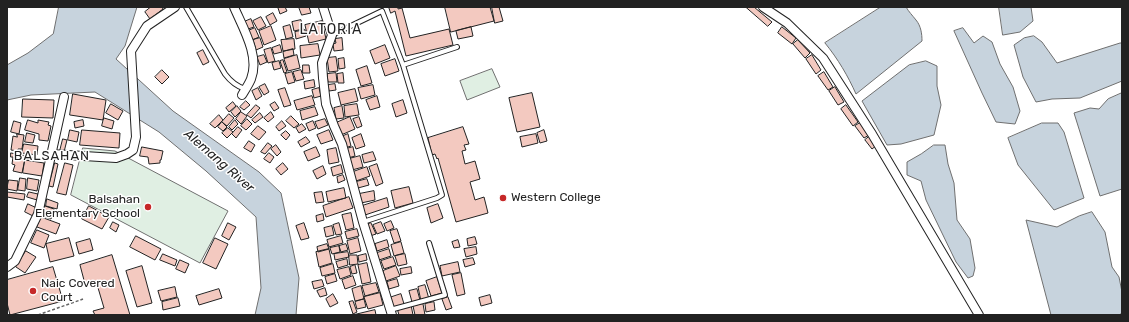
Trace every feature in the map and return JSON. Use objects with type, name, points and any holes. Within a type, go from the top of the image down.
[{"type":"street","points":[[52,154],[116,158],[133,150],[136,137],[131,51],[147,26],[175,7]]},
{"type":"street","points":[[234,7],[253,54],[254,64],[252,78],[244,92]]},
{"type":"street","points":[[323,7],[332,35],[322,62],[326,104],[342,144],[391,313]]},
{"type":"street","points":[[763,7],[787,23],[823,58],[872,134],[979,315]]},
{"type":"street","points":[[7,267],[15,261],[38,214],[64,97]]},
{"type":"lane","points":[[186,7],[225,74],[230,81],[244,92]]},
{"type":"lane","points":[[332,35],[382,11],[403,65],[442,195],[364,222]]},
{"type":"lane","points":[[403,65],[457,47]]},
{"type":"lane","points":[[391,313],[445,295],[429,243]]},
{"type":"path","points":[[38,315],[83,299]]},
{"type":"green space","points":[[492,69],[500,87],[467,100],[460,81]]},
{"type":"green space","points":[[83,148],[115,151],[228,211],[200,263],[71,195]]},
{"type":"water","name":"Alemang River","points":[[59,7],[137,7],[125,46],[116,59],[173,111],[259,172],[281,193],[299,278],[296,315],[255,315],[261,288],[256,217],[206,171],[159,132],[95,92],[31,95],[7,100],[7,65],[28,53],[53,34]]},
{"type":"water","points":[[881,7],[906,7],[919,25],[922,41],[856,94],[850,81],[825,43]]},
{"type":"water","points":[[999,7],[1031,7],[1033,21],[1020,32],[1003,35]]},
{"type":"water","points":[[963,28],[974,43],[983,36],[992,42],[1000,64],[1013,87],[1020,111],[1015,124],[996,122],[954,31]]},
{"type":"water","points":[[1034,36],[1042,42],[1057,63],[1122,43],[1122,81],[1080,98],[1052,99],[1036,102],[1023,77],[1014,45],[1024,38]]},
{"type":"water","points":[[926,61],[937,66],[937,86],[941,105],[934,135],[901,144],[887,145],[862,101],[909,65]]},
{"type":"water","points":[[1122,93],[1122,189],[1100,196],[1074,113],[1090,108],[1099,109],[1108,99]]},
{"type":"water","points":[[1042,123],[1058,123],[1064,132],[1084,198],[1054,210],[1018,165],[1008,138]]},
{"type":"water","points":[[934,145],[945,145],[948,164],[954,183],[957,220],[970,239],[975,268],[973,276],[968,278],[956,262],[926,200],[921,181],[907,175],[907,162]]},
{"type":"water","points":[[1092,212],[1105,232],[1112,267],[1119,277],[1122,292],[1122,313],[1119,315],[1051,315],[1026,220],[1057,227],[1079,216]]},
{"type":"building","points":[[151,7],[162,7],[163,9],[150,19],[145,12]]},
{"type":"building","points":[[285,7],[287,11],[280,14],[278,8]]},
{"type":"building","points":[[299,7],[309,7],[311,13],[302,15]]},
{"type":"building","points":[[389,7],[398,7],[398,9],[402,8],[410,38],[449,29],[453,45],[406,56],[395,11],[391,13]]},
{"type":"building","points":[[445,7],[490,7],[494,21],[451,32]]},
{"type":"building","points":[[492,7],[499,7],[503,21],[495,23]]},
{"type":"building","points":[[746,7],[754,7],[772,22],[768,26]]},
{"type":"building","points":[[273,13],[277,21],[270,25],[266,17]]},
{"type":"building","points":[[261,17],[266,26],[258,30],[253,21]]},
{"type":"building","points":[[251,19],[254,27],[248,29],[244,22]]},
{"type":"building","points":[[301,20],[303,29],[294,31],[292,22]]},
{"type":"building","points":[[322,21],[326,39],[309,43],[305,25]]},
{"type":"building","points":[[290,25],[293,37],[286,39],[283,27]]},
{"type":"building","points":[[271,26],[276,40],[264,45],[259,31]]},
{"type":"building","points":[[471,27],[473,36],[458,39],[456,31]]},
{"type":"building","points":[[782,27],[796,38],[792,44],[778,33]]},
{"type":"building","points":[[255,28],[259,37],[252,40],[248,31]]},
{"type":"building","points":[[305,30],[306,36],[296,39],[295,32]]},
{"type":"building","points":[[260,38],[263,47],[256,50],[253,40]]},
{"type":"building","points":[[342,38],[343,50],[334,51],[333,44],[336,43],[335,39]]},
{"type":"building","points":[[294,39],[295,49],[283,51],[281,40]]},
{"type":"building","points":[[798,40],[810,53],[805,58],[793,44]]},
{"type":"building","points":[[318,44],[320,55],[301,58],[300,46]]},
{"type":"building","points":[[280,45],[282,52],[274,54],[272,48]]},
{"type":"building","points":[[385,45],[390,58],[375,64],[370,51]]},
{"type":"building","points":[[271,48],[275,61],[268,63],[264,50]]},
{"type":"building","points":[[293,49],[294,55],[284,58],[283,52]]},
{"type":"building","points":[[203,50],[209,62],[203,65],[197,53]]},
{"type":"building","points":[[264,55],[267,62],[260,65],[257,57]]},
{"type":"building","points":[[297,55],[300,68],[288,71],[284,59]]},
{"type":"building","points":[[812,55],[821,70],[816,74],[806,59]]},
{"type":"building","points":[[336,57],[338,71],[329,72],[327,58]]},
{"type":"building","points":[[344,58],[345,68],[339,69],[338,59]]},
{"type":"building","points":[[395,59],[399,71],[385,76],[381,64]]},
{"type":"building","points":[[283,60],[287,72],[284,73],[280,61]]},
{"type":"building","points":[[279,61],[281,68],[274,70],[272,63]]},
{"type":"building","points":[[303,65],[309,65],[310,73],[303,73]]},
{"type":"building","points":[[367,66],[372,83],[361,86],[356,70]]},
{"type":"building","points":[[162,70],[169,77],[162,84],[155,77]]},
{"type":"building","points":[[301,70],[304,79],[296,81],[293,72]]},
{"type":"building","points":[[292,72],[295,82],[288,84],[285,74]]},
{"type":"building","points":[[824,72],[833,87],[828,90],[818,76]]},
{"type":"building","points":[[336,73],[337,82],[328,82],[327,74]]},
{"type":"building","points":[[343,73],[344,83],[338,83],[337,74]]},
{"type":"building","points":[[314,80],[315,87],[305,89],[304,82]]},
{"type":"building","points":[[265,84],[269,92],[264,95],[259,87]]},
{"type":"building","points":[[335,84],[336,90],[329,91],[328,85]]},
{"type":"building","points":[[373,85],[375,95],[361,99],[358,88]]},
{"type":"building","points":[[835,87],[844,102],[838,105],[829,91]]},
{"type":"building","points":[[258,88],[262,96],[256,100],[252,91]]},
{"type":"building","points":[[285,88],[291,105],[284,107],[278,90]]},
{"type":"building","points":[[319,88],[321,96],[314,98],[312,90]]},
{"type":"building","points":[[355,89],[358,101],[341,105],[338,93]]},
{"type":"building","points":[[532,93],[540,127],[517,132],[509,98]]},
{"type":"building","points":[[73,94],[106,100],[103,120],[70,115]]},
{"type":"building","points":[[312,96],[315,105],[297,110],[294,101]]},
{"type":"building","points":[[377,96],[380,107],[370,110],[366,100]]},
{"type":"building","points":[[23,99],[54,100],[53,118],[22,117]]},
{"type":"building","points":[[403,100],[407,113],[396,117],[392,104]]},
{"type":"building","points":[[246,101],[250,105],[244,110],[240,107]]},
{"type":"building","points":[[233,102],[236,106],[229,112],[226,108]]},
{"type":"building","points":[[275,102],[279,108],[274,111],[270,105]]},
{"type":"building","points":[[111,104],[123,111],[118,120],[106,113]]},
{"type":"building","points":[[357,104],[359,115],[345,117],[344,106]]},
{"type":"building","points":[[256,105],[260,108],[251,118],[247,115]]},
{"type":"building","points":[[846,105],[858,122],[853,126],[841,109]]},
{"type":"building","points":[[237,106],[241,111],[235,117],[231,112]]},
{"type":"building","points":[[342,106],[344,118],[336,119],[334,108]]},
{"type":"building","points":[[315,107],[318,115],[302,120],[300,111]]},
{"type":"building","points":[[241,112],[247,116],[241,124],[236,119]]},
{"type":"building","points":[[271,112],[274,117],[268,122],[264,118]]},
{"type":"building","points":[[260,113],[263,117],[255,123],[252,120]]},
{"type":"building","points":[[229,114],[234,118],[227,126],[222,122]]},
{"type":"building","points":[[219,115],[223,120],[215,128],[210,124]]},
{"type":"building","points":[[291,116],[299,124],[294,128],[286,121]]},
{"type":"building","points":[[350,117],[355,129],[341,135],[336,123]]},
{"type":"building","points":[[359,117],[362,126],[357,128],[353,119]]},
{"type":"building","points":[[104,118],[114,121],[112,129],[102,126]]},
{"type":"building","points":[[247,119],[252,124],[246,130],[241,126]]},
{"type":"building","points":[[325,119],[328,125],[318,129],[315,122]]},
{"type":"building","points":[[28,120],[38,123],[38,120],[49,122],[48,125],[51,126],[48,141],[39,140],[39,134],[25,130]]},
{"type":"building","points":[[83,120],[84,126],[75,128],[74,122]]},
{"type":"building","points":[[235,120],[238,124],[232,130],[229,127]]},
{"type":"building","points":[[14,121],[21,123],[19,134],[11,132]]},
{"type":"building","points":[[282,121],[286,126],[279,131],[276,127]]},
{"type":"building","points":[[313,121],[316,128],[309,131],[306,124]]},
{"type":"building","points":[[222,122],[227,127],[223,131],[218,127]]},
{"type":"building","points":[[860,123],[869,135],[864,138],[855,126]]},
{"type":"building","points":[[302,124],[306,129],[299,133],[296,128]]},
{"type":"building","points":[[258,126],[266,132],[259,140],[251,134]]},
{"type":"building","points":[[238,127],[242,130],[236,138],[232,134]]},
{"type":"building","points":[[463,127],[469,144],[464,145],[466,150],[462,151],[465,164],[475,161],[480,179],[470,182],[475,200],[484,197],[488,213],[456,222],[438,158],[437,159],[435,154],[432,155],[428,138]]},
{"type":"building","points":[[228,128],[233,132],[227,138],[222,133]]},
{"type":"building","points":[[70,130],[79,132],[77,142],[68,140]]},
{"type":"building","points":[[82,130],[120,133],[119,148],[80,145]]},
{"type":"building","points":[[329,130],[333,140],[321,144],[317,135]]},
{"type":"building","points":[[544,130],[547,141],[540,143],[537,133]]},
{"type":"building","points":[[286,131],[290,135],[286,140],[281,135]]},
{"type":"building","points":[[27,133],[35,135],[33,143],[25,142]]},
{"type":"building","points":[[17,134],[24,135],[22,149],[18,149],[18,151],[11,150],[13,136],[17,137]]},
{"type":"building","points":[[348,134],[351,146],[345,148],[341,137]]},
{"type":"building","points":[[361,134],[365,146],[356,149],[352,138]]},
{"type":"building","points":[[536,134],[538,143],[522,147],[520,137]]},
{"type":"building","points":[[870,136],[877,145],[872,149],[865,140]]},
{"type":"building","points":[[306,137],[310,142],[301,147],[298,142]]},
{"type":"building","points":[[63,139],[67,140],[64,152],[60,151]]},
{"type":"building","points":[[249,141],[255,145],[251,152],[244,148]]},
{"type":"building","points":[[268,143],[272,146],[265,154],[261,152]]},
{"type":"building","points":[[24,144],[38,146],[37,155],[22,153]]},
{"type":"building","points":[[276,145],[281,152],[277,156],[271,149]]},
{"type":"building","points":[[142,147],[163,151],[160,163],[149,164],[148,157],[140,156]]},
{"type":"building","points":[[316,147],[320,156],[308,161],[304,152]]},
{"type":"building","points":[[353,147],[355,156],[348,158],[346,149]]},
{"type":"building","points":[[336,148],[339,162],[329,164],[327,150]]},
{"type":"building","points":[[373,152],[376,160],[364,163],[362,155]]},
{"type":"building","points":[[11,153],[32,157],[31,161],[25,159],[22,173],[13,171],[15,165],[12,164],[13,157],[11,157]]},
{"type":"building","points":[[269,153],[274,157],[270,163],[264,159]]},
{"type":"building","points":[[360,156],[363,167],[352,170],[349,159]]},
{"type":"building","points":[[25,160],[44,163],[42,176],[23,173]]},
{"type":"building","points":[[55,163],[58,164],[53,187],[49,186]]},
{"type":"building","points":[[65,163],[73,165],[66,195],[57,193]]},
{"type":"building","points":[[283,163],[288,169],[281,175],[276,169]]},
{"type":"building","points":[[377,164],[383,183],[376,186],[369,167]]},
{"type":"building","points":[[341,165],[343,173],[333,176],[331,168]]},
{"type":"building","points":[[323,166],[326,174],[317,179],[313,171]]},
{"type":"building","points":[[367,167],[370,176],[356,181],[353,172]]},
{"type":"building","points":[[343,175],[345,180],[338,183],[337,177]]},
{"type":"building","points":[[20,178],[26,179],[25,191],[18,190]]},
{"type":"building","points":[[28,178],[39,180],[37,191],[27,189]]},
{"type":"building","points":[[367,179],[369,185],[358,188],[356,182]]},
{"type":"building","points":[[9,180],[18,181],[17,191],[7,189]]},
{"type":"building","points":[[409,187],[413,203],[395,208],[391,191]]},
{"type":"building","points":[[344,188],[346,198],[328,202],[326,192]]},
{"type":"building","points":[[374,191],[375,200],[361,203],[359,194]]},
{"type":"building","points":[[7,192],[25,194],[24,200],[7,197]]},
{"type":"building","points":[[29,192],[38,194],[37,200],[27,197]]},
{"type":"building","points":[[322,192],[324,202],[316,203],[314,193]]},
{"type":"building","points":[[349,197],[353,208],[326,217],[323,206]]},
{"type":"building","points":[[387,198],[389,207],[365,215],[362,206]]},
{"type":"building","points":[[47,199],[58,203],[57,209],[46,206]]},
{"type":"building","points":[[28,204],[37,208],[33,216],[25,212]]},
{"type":"building","points":[[438,204],[443,218],[431,223],[427,208]]},
{"type":"building","points":[[45,206],[54,209],[51,219],[42,216]]},
{"type":"building","points":[[89,206],[109,217],[102,229],[82,219]]},
{"type":"building","points":[[351,213],[354,228],[346,230],[342,215]]},
{"type":"building","points":[[323,214],[324,220],[317,222],[316,216]]},
{"type":"building","points":[[41,217],[60,224],[56,234],[37,227]]},
{"type":"building","points":[[391,221],[394,228],[387,231],[384,224]]},
{"type":"building","points":[[113,222],[119,225],[116,232],[110,228]]},
{"type":"building","points":[[381,222],[385,231],[377,234],[373,225]]},
{"type":"building","points":[[228,223],[236,227],[229,240],[222,236]]},
{"type":"building","points":[[304,223],[309,238],[301,240],[296,226]]},
{"type":"building","points":[[339,223],[342,234],[336,235],[333,225]]},
{"type":"building","points":[[371,223],[376,234],[370,236],[366,225]]},
{"type":"building","points":[[332,226],[334,235],[326,237],[324,228]]},
{"type":"building","points":[[357,229],[359,236],[347,239],[345,232]]},
{"type":"building","points":[[397,229],[401,241],[394,243],[390,231]]},
{"type":"building","points":[[37,230],[49,235],[44,248],[31,243]]},
{"type":"building","points":[[136,236],[161,249],[155,260],[130,247]]},
{"type":"building","points":[[341,236],[343,243],[329,247],[327,240]]},
{"type":"building","points":[[475,237],[477,244],[468,246],[467,239]]},
{"type":"building","points":[[69,238],[74,256],[50,262],[46,244]]},
{"type":"building","points":[[215,238],[228,244],[216,269],[203,263]]},
{"type":"building","points":[[358,238],[361,251],[350,254],[347,241]]},
{"type":"building","points":[[90,239],[93,250],[79,254],[76,243]]},
{"type":"building","points":[[387,240],[389,247],[377,251],[375,244]]},
{"type":"building","points":[[458,240],[460,247],[454,248],[452,242]]},
{"type":"building","points":[[401,242],[404,253],[394,256],[391,245]]},
{"type":"building","points":[[327,244],[329,249],[318,252],[317,247]]},
{"type":"building","points":[[346,244],[348,250],[341,252],[339,246]]},
{"type":"building","points":[[339,246],[340,252],[332,254],[330,248]]},
{"type":"building","points":[[476,247],[477,254],[466,257],[464,249]]},
{"type":"building","points":[[329,249],[332,263],[319,267],[316,252]]},
{"type":"building","points":[[389,249],[391,256],[379,260],[377,253]]},
{"type":"building","points":[[26,251],[36,257],[25,273],[16,267]]},
{"type":"building","points":[[348,252],[349,257],[335,260],[334,254]]},
{"type":"building","points":[[163,254],[177,260],[175,266],[160,260]]},
{"type":"building","points":[[366,254],[367,260],[359,262],[358,256]]},
{"type":"building","points":[[405,254],[407,264],[398,266],[395,256]]},
{"type":"building","points":[[112,255],[130,315],[95,315],[93,311],[104,308],[96,281],[85,284],[80,265]]},
{"type":"building","points":[[349,255],[357,255],[358,264],[350,265]]},
{"type":"building","points":[[393,257],[396,265],[384,269],[381,261]]},
{"type":"building","points":[[473,258],[475,264],[465,267],[463,260]]},
{"type":"building","points":[[347,259],[348,265],[338,268],[336,262]]},
{"type":"building","points":[[180,260],[189,264],[185,273],[176,269]]},
{"type":"building","points":[[458,262],[460,272],[442,276],[440,266]]},
{"type":"building","points":[[367,263],[371,282],[362,284],[358,265]]},
{"type":"building","points":[[333,264],[335,273],[322,276],[320,268]]},
{"type":"building","points":[[355,265],[357,273],[352,274],[350,267]]},
{"type":"building","points":[[142,266],[152,303],[137,307],[126,271]]},
{"type":"building","points":[[396,266],[400,276],[386,281],[383,271]]},
{"type":"building","name":"Naic Covered Court","points":[[53,267],[63,301],[10,315],[7,303],[7,280]]},
{"type":"building","points":[[349,267],[351,275],[340,279],[337,270]]},
{"type":"building","points":[[411,267],[412,273],[401,275],[400,269]]},
{"type":"building","points":[[461,273],[465,294],[457,296],[452,275]]},
{"type":"building","points":[[335,274],[337,281],[327,284],[325,277]]},
{"type":"building","points":[[353,276],[356,285],[345,289],[342,280]]},
{"type":"building","points":[[437,277],[442,293],[431,296],[426,281]]},
{"type":"building","points":[[397,279],[399,286],[389,289],[387,282]]},
{"type":"building","points":[[322,280],[324,286],[314,289],[312,282]]},
{"type":"building","points":[[376,283],[379,292],[365,296],[362,286]]},
{"type":"building","points":[[425,285],[429,299],[421,301],[418,287]]},
{"type":"building","points":[[361,286],[364,299],[355,301],[352,289]]},
{"type":"building","points":[[175,287],[177,297],[161,301],[158,291]]},
{"type":"building","points":[[325,288],[327,295],[320,297],[317,291]]},
{"type":"building","points":[[219,289],[222,298],[199,305],[196,296]]},
{"type":"building","points":[[417,289],[420,300],[412,302],[409,291]]},
{"type":"building","points":[[380,293],[383,305],[368,309],[364,297]]},
{"type":"building","points":[[333,294],[338,303],[330,307],[326,299]]},
{"type":"building","points":[[401,294],[404,304],[393,308],[389,298]]},
{"type":"building","points":[[490,295],[492,303],[481,306],[479,298]]},
{"type":"building","points":[[448,297],[452,308],[446,310],[442,299]]},
{"type":"building","points":[[178,298],[180,306],[163,310],[162,302]]},
{"type":"building","points":[[364,299],[366,307],[357,309],[355,302]]},
{"type":"building","points":[[353,301],[357,312],[353,314],[349,302]]},
{"type":"building","points":[[434,302],[435,310],[426,312],[425,304]]},
{"type":"building","points":[[423,304],[425,315],[415,315],[413,306]]},
{"type":"building","points":[[411,305],[413,315],[399,315],[397,308]]},
{"type":"building","points":[[375,310],[376,315],[353,315]]},
{"type":"place","name":"Western College","points":[[503,198]]},
{"type":"place","name":"Balsahan Elementary School","points":[[148,207]]},
{"type":"place","name":"Naic Covered Court","points":[[33,291]]},
{"type":"district","name":"LATORIA","points":[[331,30]]},
{"type":"district","name":"BALSAHAN","points":[[52,156]]}]
